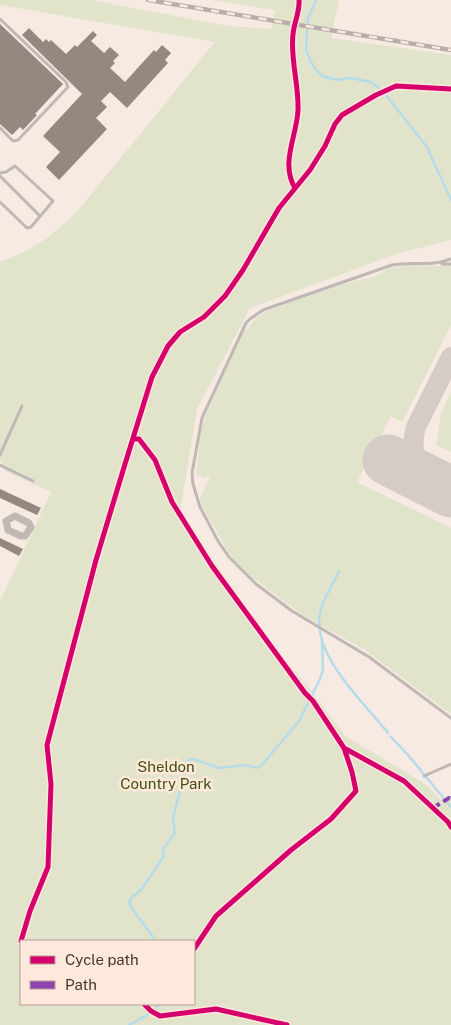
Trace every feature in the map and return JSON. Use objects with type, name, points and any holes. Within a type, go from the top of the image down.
[{"type":"lane","points":[[0,19],[66,82],[68,87],[18,140],[13,141],[0,128]]},
{"type":"lane","points":[[0,202],[27,228],[31,227],[40,216],[52,201],[15,166],[0,174],[40,216]]},
{"type":"lane","points":[[436,264],[451,259]]},
{"type":"lane","points":[[451,264],[409,263],[392,265],[256,314],[246,323],[241,332],[202,418],[192,473],[194,491],[204,517],[224,551],[242,571],[292,611],[369,657],[451,718]]},
{"type":"lane","points":[[0,455],[22,406]]},
{"type":"lane","points":[[0,464],[33,481]]},
{"type":"lane","points":[[424,776],[451,764]]},
{"type":"green space","name":"Sheldon Country Park","points":[[0,0],[91,0],[228,26],[272,29],[275,10],[212,0],[339,0],[331,38],[451,55],[451,240],[399,253],[250,308],[197,409],[180,512],[270,642],[313,693],[345,736],[427,785],[443,802],[449,795],[451,796],[451,1025],[0,1025],[0,601],[51,492],[5,471],[0,460],[0,261],[35,246],[62,226],[80,208],[215,42],[0,5]]},
{"type":"green space","points":[[451,262],[451,325],[402,422],[391,416],[357,482],[451,528],[451,714],[365,650],[301,614],[252,577],[235,561],[200,502],[210,477],[207,475],[206,479],[196,475],[200,435],[205,417],[242,335],[256,318],[268,311],[302,298],[373,277],[390,268],[406,265],[442,266]]},
{"type":"green space","points":[[451,391],[451,452],[436,445],[441,414]]},
{"type":"building","points":[[0,24],[63,84],[23,130],[20,127],[12,135],[0,124]]},
{"type":"building","points":[[29,28],[43,42],[46,39],[49,42],[51,40],[66,54],[75,45],[77,47],[93,31],[97,35],[91,41],[104,53],[110,47],[119,55],[113,61],[115,63],[110,68],[125,82],[154,50],[156,52],[162,45],[171,53],[165,60],[168,63],[127,108],[110,92],[101,101],[107,107],[96,118],[107,129],[59,180],[46,167],[60,152],[43,136],[82,94],[22,35]]},
{"type":"building","points":[[0,489],[41,508],[37,515],[0,498]]},
{"type":"building","points":[[0,538],[23,549],[19,556],[0,546]]},
{"type":"waterway","points":[[316,0],[308,18],[306,50],[313,66],[322,76],[337,80],[350,78],[371,82],[382,90],[427,147],[451,200]]},
{"type":"waterway","points":[[339,571],[321,609],[319,626],[323,643],[330,659],[341,676],[388,733]]},
{"type":"waterway","points":[[155,940],[129,902],[141,890],[164,856],[163,849],[175,833],[173,818],[187,763],[193,759],[219,768],[245,765],[257,768],[262,765],[299,721],[320,679],[323,669],[322,640]]},
{"type":"waterway","points":[[391,737],[451,807]]},
{"type":"waterway","points":[[155,1009],[158,1005]]},
{"type":"waterway","points":[[129,1025],[149,1014]]},
{"type":"taxiway","points":[[430,481],[417,463],[414,449],[414,434],[451,357]]},
{"type":"runway","points":[[388,460],[451,492]]},
{"type":"railway","points":[[148,0],[451,50]]},
{"type":"marked path","points":[[433,808],[449,798],[451,799]]},
{"type":"cycle path","points":[[295,188],[291,179],[289,159],[298,110],[292,43],[299,0]]},
{"type":"cycle path","points":[[21,940],[30,911],[48,867],[51,784],[47,745],[96,560],[152,377],[168,346],[180,332],[204,317],[225,296],[243,270],[279,208],[310,170],[325,146],[335,124],[342,115],[376,95],[396,86],[451,89]]},
{"type":"cycle path","points":[[133,439],[139,439],[155,460],[172,502],[212,566],[305,693],[313,701],[344,748],[404,781],[451,827]]},
{"type":"cycle path","points":[[195,948],[216,916],[291,850],[331,819],[356,791],[344,748]]},
{"type":"cycle path","points":[[145,1005],[160,1016],[216,1009],[287,1025]]}]
